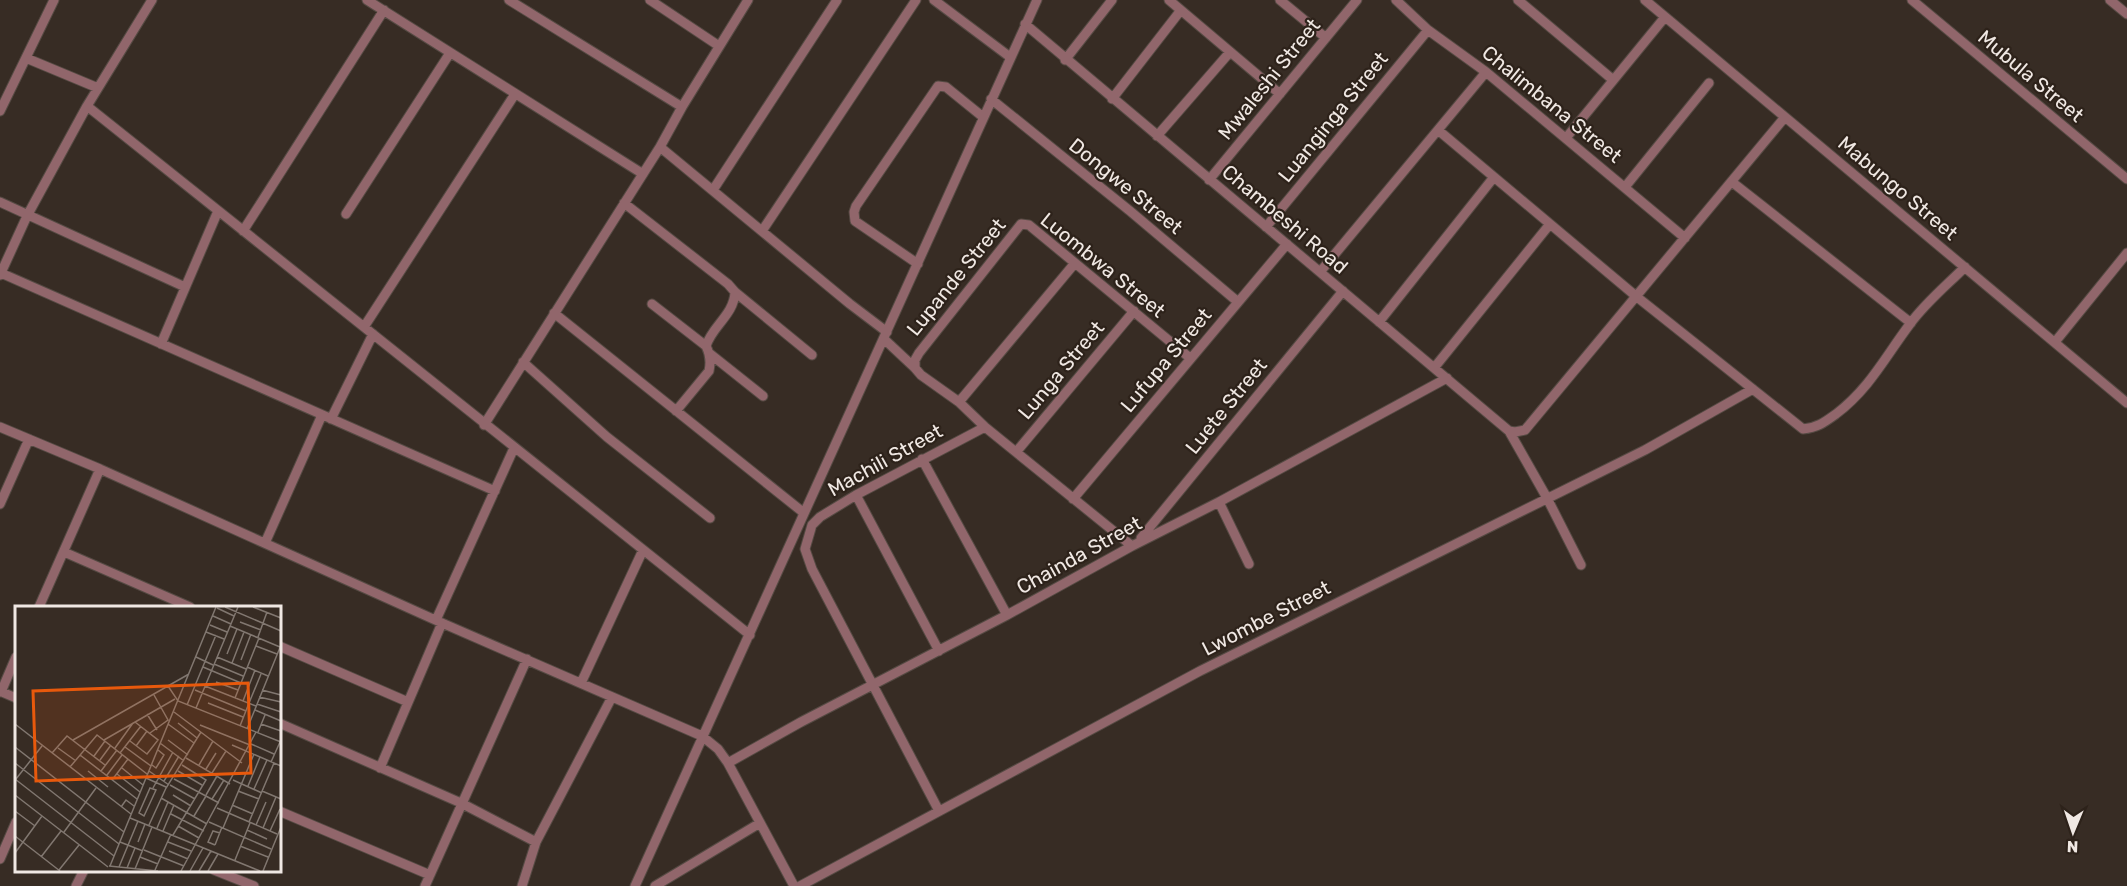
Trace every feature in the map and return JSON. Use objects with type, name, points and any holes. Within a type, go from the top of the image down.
[{"type":"street","points":[[0,111],[54,0]]},
{"type":"street","points":[[152,0],[87,106],[27,216],[0,274],[495,491]]},
{"type":"street","points":[[367,0],[643,174]]},
{"type":"street","points":[[509,0],[682,107]]},
{"type":"street","points":[[650,0],[719,45]]},
{"type":"street","points":[[484,424],[660,147],[748,0]]},
{"type":"street","points":[[713,190],[837,0]]},
{"type":"street","points":[[762,231],[916,0]]},
{"type":"street","points":[[934,0],[1010,57]]},
{"type":"street","points":[[635,886],[1037,0]]},
{"type":"street","points":[[1065,60],[1112,0]]},
{"type":"street","points":[[1169,0],[1280,94]]},
{"type":"street","points":[[1280,0],[1326,38]]},
{"type":"street","name":"Mwaleshi Street","points":[[1209,180],[1357,0]]},
{"type":"street","name":"Chalimbana Street","points":[[1396,0],[1428,30],[1486,72],[1685,238]]},
{"type":"street","points":[[1518,0],[1612,80]]},
{"type":"street","name":"Mabungo Street","points":[[1645,0],[2127,403]]},
{"type":"street","name":"Mubula Street","points":[[1912,0],[2127,179]]},
{"type":"street","points":[[2110,0],[2127,14]]},
{"type":"street","points":[[243,231],[384,10]]},
{"type":"street","points":[[1112,99],[1181,10]]},
{"type":"street","points":[[1566,138],[1665,17]]},
{"type":"street","name":"Chambeshi Road","points":[[1025,24],[1065,60],[1509,431],[1581,565]]},
{"type":"street","name":"Luanginga Street","points":[[1266,227],[1428,30]]},
{"type":"street","points":[[1157,136],[1230,52]]},
{"type":"street","points":[[346,214],[450,53]]},
{"type":"street","points":[[26,58],[98,88]]},
{"type":"street","points":[[1320,272],[1486,72]]},
{"type":"street","points":[[1625,187],[1709,82]]},
{"type":"street","points":[[918,264],[855,221],[856,206],[938,86],[946,87],[983,117]]},
{"type":"street","points":[[364,327],[515,94]]},
{"type":"street","name":"Dongwe Street","points":[[991,99],[1238,302]]},
{"type":"street","points":[[87,106],[750,635]]},
{"type":"street","points":[[1509,431],[1525,430],[1785,117]]},
{"type":"street","points":[[1438,130],[1637,297],[1803,429],[1812,429],[1822,424],[1858,395],[1882,366],[1911,323],[1965,267]]},
{"type":"street","points":[[660,147],[886,335],[915,368]]},
{"type":"street","points":[[1379,322],[1494,177]]},
{"type":"street","points":[[1732,182],[1911,323]]},
{"type":"street","points":[[0,202],[185,287]]},
{"type":"street","points":[[624,203],[812,355]]},
{"type":"street","points":[[161,344],[218,211]]},
{"type":"street","name":"Luombwa Street","points":[[1021,224],[1029,225],[1190,358]]},
{"type":"street","name":"Lupande Street","points":[[1021,224],[919,353],[915,360],[915,368],[921,375],[959,402],[985,427],[1073,499],[1135,544]]},
{"type":"street","points":[[1434,368],[1550,224]]},
{"type":"street","name":"Lufupa Street","points":[[1073,499],[1287,244]]},
{"type":"street","points":[[2055,342],[2127,253]]},
{"type":"street","points":[[959,402],[1075,263]]},
{"type":"street","name":"Luete Street","points":[[1135,544],[1343,291]]},
{"type":"street","points":[[676,411],[709,371],[707,349],[709,338],[731,309],[735,292]]},
{"type":"street","points":[[652,304],[763,396]]},
{"type":"street","name":"Lunga Street","points":[[1017,451],[1134,311]]},
{"type":"street","points":[[554,313],[802,515],[811,529],[804,549],[812,569],[939,811]]},
{"type":"street","points":[[265,543],[327,417],[373,334]]},
{"type":"street","points":[[523,362],[607,436],[710,518]]},
{"type":"street","name":"Chainda Street","points":[[728,763],[1447,378]]},
{"type":"street","name":"Lwombe Street","points":[[800,886],[1200,671],[1645,450],[1753,389]]},
{"type":"street","points":[[0,427],[100,469],[439,622],[702,736],[718,749],[728,763],[794,886]]},
{"type":"street","name":"Machili Street","points":[[811,529],[820,517],[856,495],[985,427]]},
{"type":"street","points":[[0,504],[29,439]]},
{"type":"street","points":[[380,768],[439,622],[514,448]]},
{"type":"street","points":[[922,459],[1007,615]]},
{"type":"street","points":[[39,606],[100,469]]},
{"type":"street","points":[[856,495],[939,651]]},
{"type":"street","points":[[1219,502],[1248,564]]},
{"type":"street","points":[[581,683],[643,550]]},
{"type":"street","points":[[64,552],[188,606]]},
{"type":"street","points":[[280,646],[408,702]]},
{"type":"street","points":[[15,659],[1,692],[15,698]]},
{"type":"street","points":[[425,886],[527,659]]},
{"type":"street","points":[[522,886],[536,842],[612,697]]},
{"type":"street","points":[[280,723],[461,803],[536,842]]},
{"type":"street","points":[[280,811],[430,874]]},
{"type":"street","points":[[655,886],[760,823]]},
{"type":"street","points":[[0,859],[15,824]]},
{"type":"street","points":[[76,886],[84,871]]},
{"type":"street","points":[[216,871],[254,886]]}]
